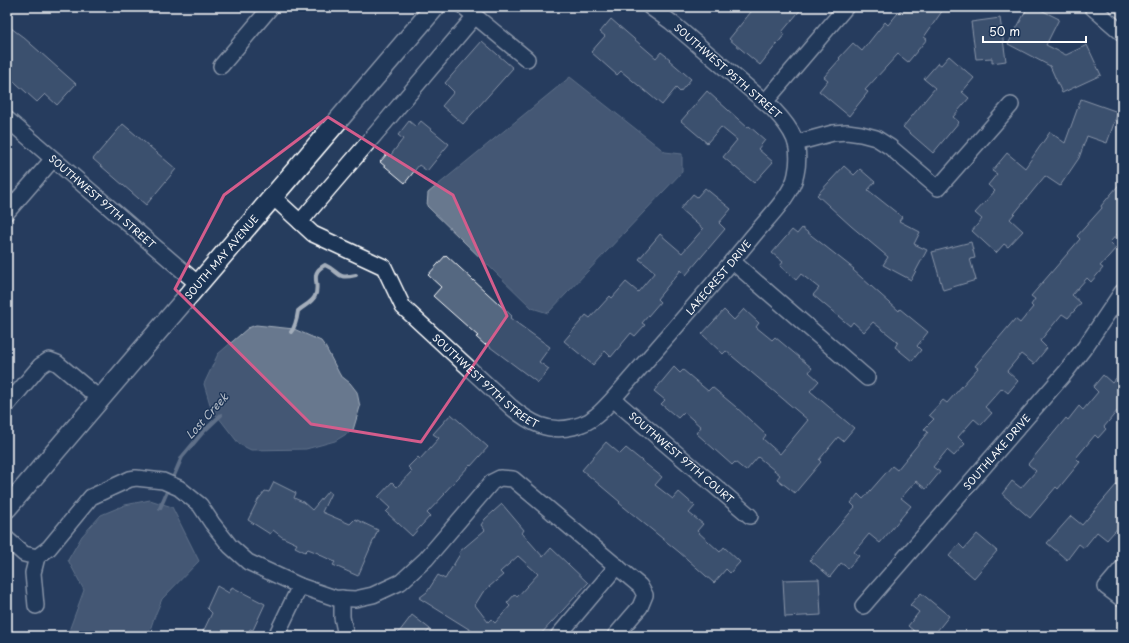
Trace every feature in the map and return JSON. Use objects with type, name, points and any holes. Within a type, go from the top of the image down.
[{"type":"main road","name":"SOUTH MAY AVENUE","points":[[7,508],[435,7]]},
{"type":"street","points":[[221,66],[271,7]]},
{"type":"street","name":"SOUTHWEST 95TH STREET","points":[[650,7],[671,22],[765,102],[785,121],[795,137],[796,143]]},
{"type":"street","points":[[765,102],[846,7]]},
{"type":"street","points":[[1092,7],[1120,26]]},
{"type":"street","points":[[273,197],[300,222],[372,138],[469,12],[527,59]]},
{"type":"street","points":[[796,143],[832,133],[847,132],[876,138],[890,147],[938,188],[1011,104]]},
{"type":"street","name":"SOUTHWEST 97TH STREET","points":[[7,119],[198,284]]},
{"type":"street","name":"LAKECREST DRIVE","points":[[613,399],[782,201],[791,188],[796,175],[798,159],[796,143]]},
{"type":"street","points":[[7,212],[53,159]]},
{"type":"street","name":"SOUTHWEST 97TH STREET","points":[[300,222],[313,234],[384,268],[403,306],[511,407],[537,425],[556,429],[569,428],[589,422],[613,399]]},
{"type":"street","points":[[732,261],[867,378]]},
{"type":"street","name":"SOUTHLAKE DRIVE","points":[[863,606],[1064,373],[1096,332],[1122,292]]},
{"type":"street","points":[[7,405],[40,366],[49,360],[57,363],[100,399]]},
{"type":"street","name":"SOUTHWEST 97TH COURT","points":[[613,399],[750,516]]},
{"type":"street","points":[[36,606],[33,573],[37,557],[49,548],[91,497],[130,479],[136,478],[163,481],[179,488],[200,504],[212,523],[230,546],[248,562],[300,586],[335,598],[355,599],[373,595],[401,582],[426,559],[492,482],[500,478],[513,479],[640,586],[645,595],[640,608],[615,636]]},
{"type":"street","points":[[7,539],[24,554],[37,557]]},
{"type":"street","points":[[558,636],[617,566]]},
{"type":"street","points":[[1122,568],[1106,587],[1122,599]]},
{"type":"street","points":[[276,636],[300,586]]},
{"type":"street","points":[[342,598],[342,617],[346,636]]},
{"type":"highlighted area","points":[[328,117],[453,195],[507,316],[421,442],[311,424],[175,289],[224,195]]},
{"type":"water","points":[[570,77],[665,152],[682,154],[682,172],[548,313],[532,308],[427,206],[428,193]]},
{"type":"water","points":[[256,325],[294,329],[321,341],[340,375],[350,383],[357,392],[360,407],[353,430],[335,441],[306,449],[251,450],[239,444],[212,411],[204,384],[218,354],[248,328]]},
{"type":"water","points":[[150,500],[172,507],[199,561],[162,599],[148,636],[70,636],[70,628],[84,590],[68,560],[82,536],[101,515],[125,505]]},
{"type":"building","points":[[755,7],[803,7],[782,32],[785,34],[760,65],[729,39]]},
{"type":"building","points":[[903,7],[945,7],[924,37],[927,39],[908,62],[898,54],[865,90],[868,92],[849,116],[819,91],[828,80],[824,77],[853,43],[862,51],[885,22],[888,25]]},
{"type":"building","points":[[1028,7],[1035,7],[1059,19],[1046,45],[1066,55],[1087,45],[1101,75],[1062,93],[1050,66],[1008,44]]},
{"type":"building","points":[[1000,18],[1006,61],[992,63],[992,58],[976,59],[971,22]]},
{"type":"building","points":[[611,19],[656,58],[661,52],[691,79],[680,92],[676,88],[662,105],[621,71],[617,75],[591,52],[605,36],[600,32]]},
{"type":"building","points":[[7,25],[23,37],[76,84],[57,105],[45,94],[37,102],[7,75]]},
{"type":"building","points":[[482,41],[513,68],[463,124],[442,106],[454,92],[445,83]]},
{"type":"building","points":[[949,56],[974,78],[962,92],[969,98],[953,117],[959,122],[933,153],[903,127],[935,88],[924,79],[938,63],[941,65]]},
{"type":"building","points":[[707,91],[748,128],[749,126],[765,140],[758,149],[773,162],[754,183],[723,157],[737,140],[721,127],[707,143],[681,121]]},
{"type":"building","points":[[1081,99],[1118,112],[1107,143],[1087,136],[1079,158],[1060,186],[1045,176],[1010,219],[1023,231],[1008,247],[1004,244],[996,253],[972,231],[982,219],[975,213],[995,191],[988,185],[997,174],[992,171],[1007,153],[1025,168],[1050,132],[1065,143]]},
{"type":"building","points":[[409,121],[416,127],[421,121],[449,144],[427,171],[419,165],[405,183],[380,162],[387,154],[390,156],[403,139],[398,135]]},
{"type":"building","points":[[123,124],[176,169],[146,205],[93,159]]},
{"type":"building","points":[[844,166],[854,175],[860,169],[875,182],[868,190],[902,217],[899,221],[920,232],[914,244],[927,250],[911,280],[883,265],[888,257],[817,195]]},
{"type":"building","points":[[1122,181],[1122,229],[1110,242],[1116,248],[1100,266],[1103,268],[1091,282],[1087,278],[1072,295],[1081,303],[1068,318],[1062,314],[1040,341],[1047,348],[1034,364],[1021,354],[1007,371],[1018,381],[1008,393],[1002,388],[985,407],[992,413],[981,425],[974,419],[958,437],[965,444],[954,456],[947,450],[933,467],[940,472],[926,489],[916,481],[901,498],[911,506],[880,543],[869,534],[854,552],[859,556],[848,568],[841,563],[830,577],[810,560],[855,507],[851,503],[858,494],[863,499],[892,466],[897,470],[928,432],[924,429],[934,419],[929,415],[943,400],[947,403],[978,368],[975,366],[1015,319],[1020,323],[1033,307],[1031,305],[1035,299],[1031,296],[1080,239],[1077,236],[1102,208],[1101,206]]},
{"type":"building","points":[[705,188],[731,209],[719,223],[725,229],[686,275],[681,270],[657,299],[660,302],[642,323],[645,325],[635,336],[631,333],[611,357],[605,351],[593,365],[564,341],[586,315],[590,318],[610,296],[612,298],[626,282],[638,292],[655,272],[639,259],[660,234],[682,253],[703,229],[680,209],[693,194],[697,197]]},
{"type":"building","points":[[802,228],[854,269],[853,270],[899,311],[900,309],[928,332],[917,346],[921,350],[912,361],[895,347],[898,342],[873,322],[864,332],[853,322],[850,326],[813,295],[819,288],[801,274],[796,280],[780,266],[783,262],[772,253],[792,230],[797,234]]},
{"type":"building","points":[[971,242],[975,258],[970,259],[976,280],[943,290],[932,252]]},
{"type":"building","points":[[446,255],[512,316],[510,318],[550,347],[539,362],[549,369],[538,383],[486,344],[485,345],[476,337],[478,336],[433,296],[441,287],[428,275]]},
{"type":"building","points":[[744,309],[759,323],[756,327],[772,340],[775,337],[812,368],[809,372],[819,381],[810,391],[854,428],[843,441],[838,437],[819,460],[821,462],[795,493],[777,479],[780,475],[758,457],[746,471],[735,462],[732,465],[696,433],[701,427],[684,412],[678,418],[661,404],[665,400],[654,391],[674,367],[680,373],[683,370],[708,391],[712,387],[736,407],[766,435],[763,439],[780,454],[808,420],[726,351],[723,354],[702,334],[724,310],[734,320]]},
{"type":"building","points":[[1122,371],[1122,405],[1104,427],[1106,429],[1098,438],[1095,435],[1076,458],[1080,462],[1058,489],[1056,487],[1030,518],[1002,494],[1012,481],[1021,488],[1036,471],[1028,464],[1066,418],[1068,420],[1079,406],[1083,410],[1098,392],[1093,387],[1103,375],[1112,383]]},
{"type":"building","points":[[451,414],[488,447],[444,493],[445,494],[427,513],[430,516],[412,536],[386,512],[390,508],[378,497],[392,482],[397,487],[412,471],[408,467],[418,457],[420,459],[439,438],[433,434]]},
{"type":"building","points":[[606,442],[620,454],[626,448],[662,477],[655,485],[673,499],[679,492],[695,506],[689,513],[703,524],[697,531],[720,552],[724,547],[740,562],[730,573],[726,569],[714,583],[582,470]]},
{"type":"building","points":[[1122,478],[1122,523],[1107,540],[1097,532],[1084,548],[1079,544],[1067,560],[1047,543],[1071,516],[1082,525]]},
{"type":"building","points":[[274,482],[296,493],[294,498],[303,502],[312,510],[328,491],[331,493],[322,512],[350,524],[355,519],[378,530],[358,576],[333,565],[335,562],[318,553],[308,549],[305,552],[295,547],[297,544],[282,537],[273,530],[270,534],[248,520],[258,500],[265,491],[269,492]]},
{"type":"building","points":[[502,504],[524,530],[522,533],[543,557],[551,548],[588,583],[539,636],[480,636],[419,598],[427,592],[438,575],[445,579],[460,554],[459,552],[485,530],[481,525],[485,519]],"holes":[[[518,556],[538,574],[517,597],[515,594],[507,603],[510,606],[495,623],[491,619],[488,622],[475,605],[483,592],[503,575],[500,572]]]},
{"type":"building","points":[[977,534],[997,551],[974,578],[949,556],[959,544],[964,549]]},
{"type":"building","points":[[819,579],[821,615],[785,617],[783,580]]},
{"type":"building","points":[[217,586],[229,593],[232,587],[265,604],[253,630],[250,629],[246,636],[201,636],[212,613],[207,608]]},
{"type":"building","points":[[921,593],[949,616],[933,636],[920,636],[908,626],[919,612],[910,605]]},
{"type":"building","points":[[412,615],[430,629],[424,636],[396,636]]},
{"type":"waterway","name":"Lost Creek","points":[[291,332],[295,325],[298,311],[310,303],[315,296],[317,287],[316,275],[320,268],[325,265],[341,276],[345,277],[356,275]]},
{"type":"waterway","name":"Lost Creek","points":[[160,508],[182,457],[203,432],[221,415]]}]
